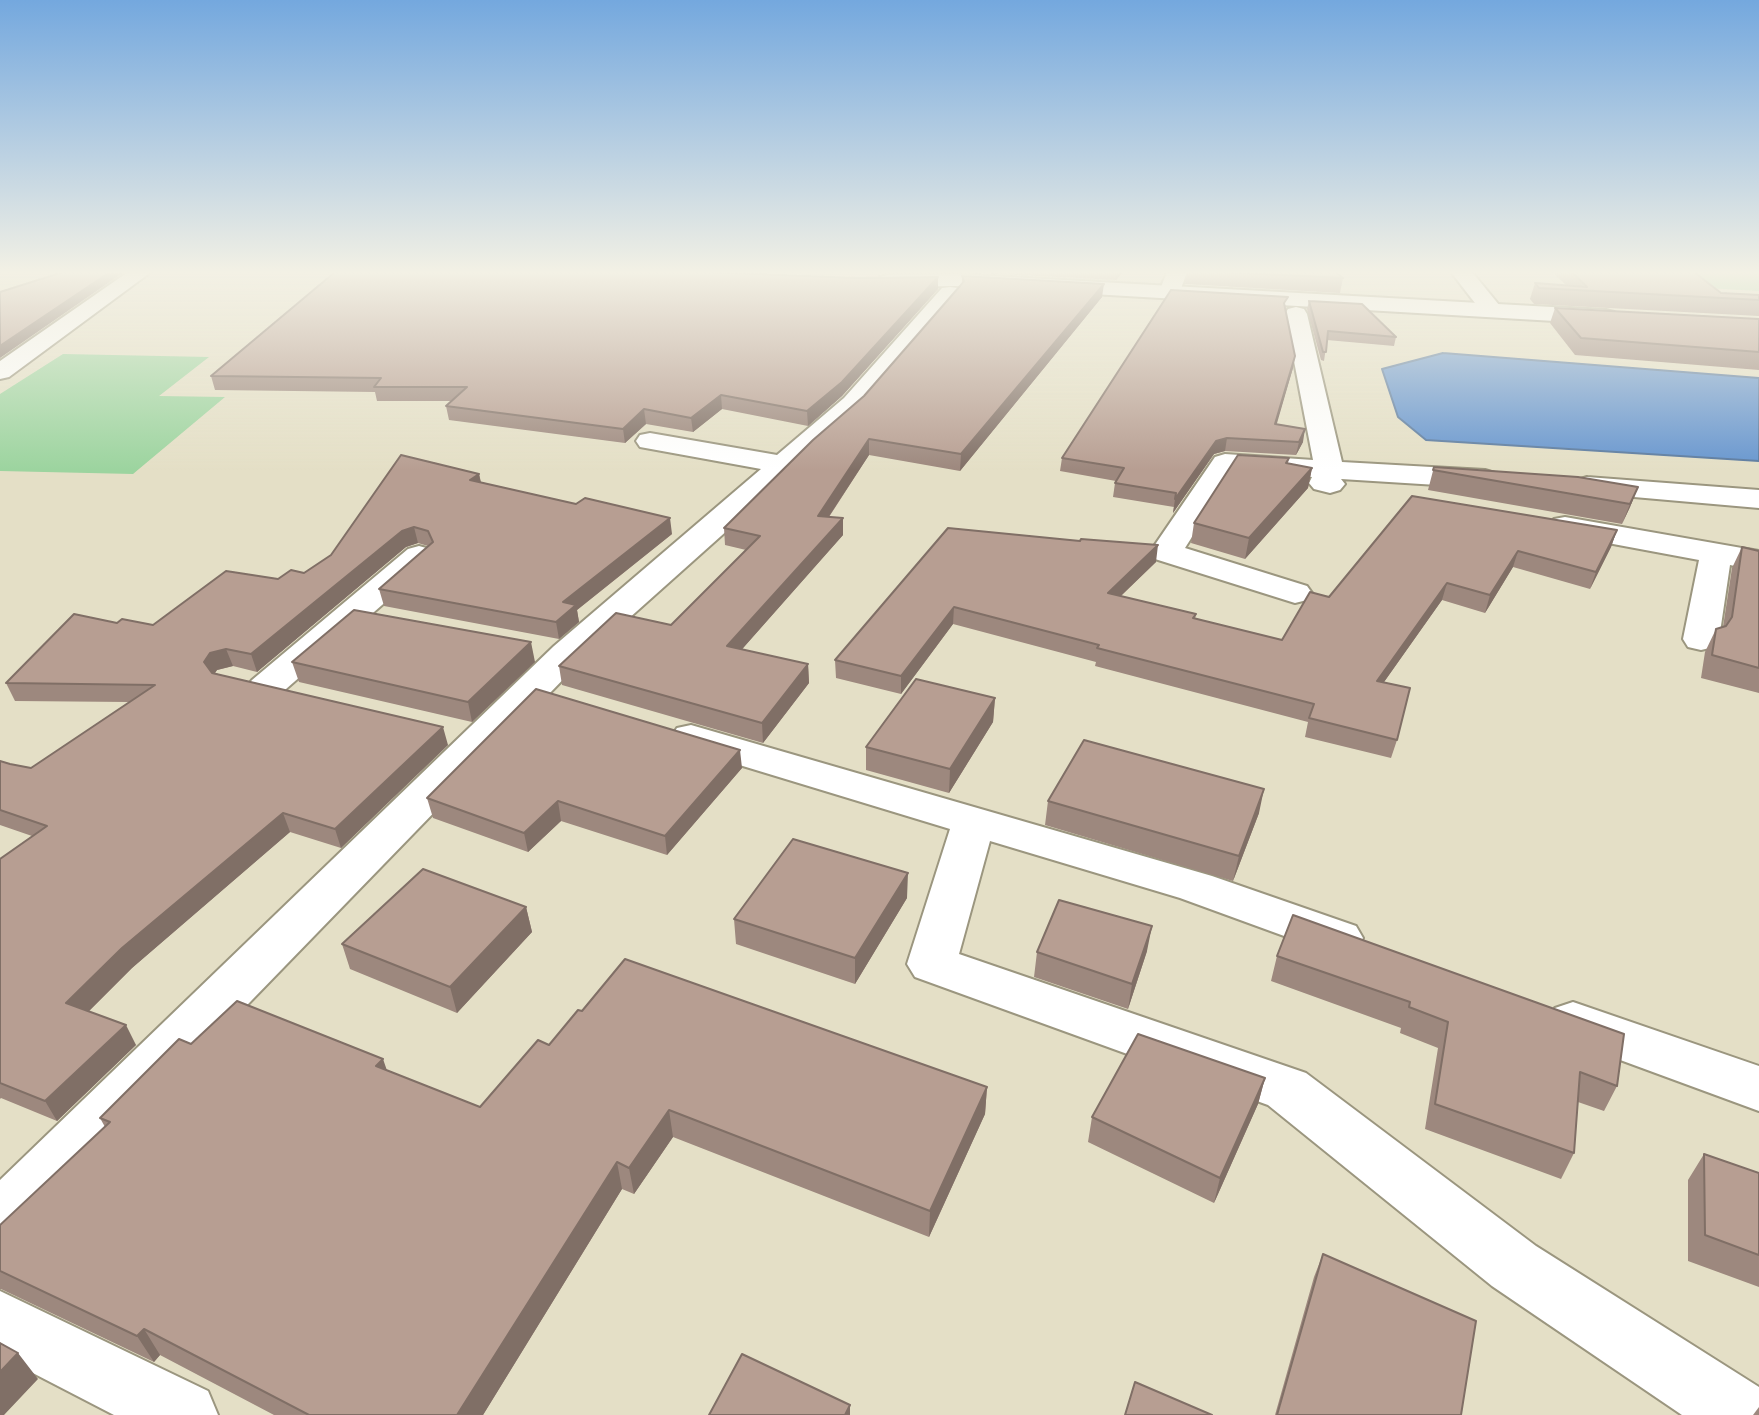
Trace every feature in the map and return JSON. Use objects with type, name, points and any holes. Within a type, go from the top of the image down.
[{"type":"main road","points":[[0,372],[48,338]]},
{"type":"main road","points":[[0,1219],[482,739],[550,696],[567,654],[853,404],[910,338]]},
{"type":"main road","points":[[1301,338],[1329,468],[1324,482],[1446,505]]},
{"type":"main road","points":[[650,441],[784,465]]},
{"type":"main road","points":[[1295,593],[1166,552],[1225,463],[1510,481]]},
{"type":"main road","points":[[1565,485],[1759,499]]},
{"type":"main road","points":[[1540,522],[1759,561]]},
{"type":"main road","points":[[1701,639],[1716,553]]},
{"type":"main road","points":[[305,697],[248,684],[352,614],[419,556]]},
{"type":"main road","points":[[352,614],[392,621]]},
{"type":"main road","points":[[527,647],[567,654]]},
{"type":"main road","points":[[648,725],[1196,887],[1380,953]]},
{"type":"main road","points":[[442,730],[482,739]]},
{"type":"main road","points":[[974,821],[932,964],[1287,1089],[1514,1266],[1741,1415]]},
{"type":"main road","points":[[1536,1009],[1759,1089]]},
{"type":"main road","points":[[0,1322],[184,1415]]},
{"type":"green space","points":[[63,354],[209,357],[159,396],[225,397],[133,474],[0,471],[0,394]]},
{"type":"water","points":[[1443,353],[1759,378],[1759,461],[1426,440],[1398,417],[1382,369]]},
{"type":"building","points":[[0,338],[12,338],[0,346]]},
{"type":"building","points":[[256,338],[882,338],[842,382],[807,411],[721,395],[691,418],[644,409],[623,429],[446,406],[467,387],[374,387],[381,378],[211,376]]},
{"type":"building","points":[[915,338],[1059,338],[961,454],[869,439],[818,516],[843,518],[727,646],[808,664],[762,723],[559,666],[616,613],[671,625],[760,536],[724,528],[813,440],[864,396]]},
{"type":"building","points":[[1140,338],[1291,338],[1295,356],[1275,424],[1305,429],[1299,442],[1227,438],[1216,441],[1175,499],[1176,493],[1115,483],[1124,468],[1062,458]]},
{"type":"building","points":[[1319,338],[1327,338],[1326,352],[1323,352]]},
{"type":"building","points":[[1581,338],[1759,338],[1759,352]]},
{"type":"building","points":[[401,455],[479,474],[470,480],[576,504],[585,498],[670,518],[563,602],[576,605],[556,622],[379,589],[433,542],[428,531],[414,527],[402,531],[251,654],[226,649],[210,653],[204,662],[212,673],[443,727],[335,829],[283,813],[122,948],[66,1003],[126,1025],[45,1101],[0,1083],[0,859],[47,826],[0,810],[0,761],[31,768],[155,685],[6,683],[74,614],[117,623],[122,619],[153,625],[226,571],[278,579],[291,570],[304,573],[331,555]]},
{"type":"building","points":[[1238,455],[1289,458],[1286,463],[1312,468],[1249,538],[1194,523]]},
{"type":"building","points":[[1434,467],[1578,477],[1638,487],[1630,504],[1433,470]]},
{"type":"building","points":[[1412,496],[1617,530],[1596,572],[1518,551],[1490,595],[1447,583],[1377,681],[1410,688],[1397,740],[1309,718],[1314,704],[1097,648],[1099,645],[954,607],[901,676],[835,660],[948,528],[1080,541],[1158,545],[1108,593],[1196,614],[1193,618],[1282,640],[1310,592],[1329,597]]},
{"type":"building","points":[[1742,547],[1759,551],[1759,668],[1712,655],[1716,629],[1726,626],[1732,617]]},
{"type":"building","points":[[354,610],[531,642],[468,702],[292,662]]},
{"type":"building","points":[[916,679],[995,698],[950,769],[866,747]]},
{"type":"building","points":[[536,689],[740,750],[665,836],[558,801],[524,833],[427,798]]},
{"type":"building","points":[[1084,740],[1264,789],[1239,856],[1048,801]]},
{"type":"building","points":[[793,839],[908,873],[855,958],[734,919]]},
{"type":"building","points":[[423,869],[526,907],[450,987],[342,944]]},
{"type":"building","points":[[1059,900],[1152,926],[1132,984],[1037,952]]},
{"type":"building","points":[[1293,915],[1624,1034],[1617,1086],[1580,1072],[1574,1153],[1435,1104],[1448,1022],[1409,1007],[1410,1002],[1277,956]]},
{"type":"building","points":[[625,959],[987,1087],[930,1211],[669,1110],[629,1168],[617,1162],[457,1415],[309,1415],[144,1329],[137,1336],[0,1271],[0,1225],[110,1122],[100,1118],[179,1039],[191,1044],[237,1001],[383,1059],[376,1066],[480,1107],[538,1040],[549,1045],[578,1010],[582,1011]]},
{"type":"building","points":[[1138,1034],[1265,1078],[1220,1178],[1092,1117]]},
{"type":"building","points":[[1704,1154],[1759,1173],[1759,1255],[1705,1235]]},
{"type":"building","points":[[1323,1254],[1476,1321],[1461,1415],[1277,1415]]},
{"type":"building","points":[[0,1343],[18,1353],[0,1372]]},
{"type":"building","points":[[742,1354],[850,1405],[845,1415],[709,1415]]},
{"type":"building","points":[[1135,1382],[1212,1415],[1125,1415]]}]
